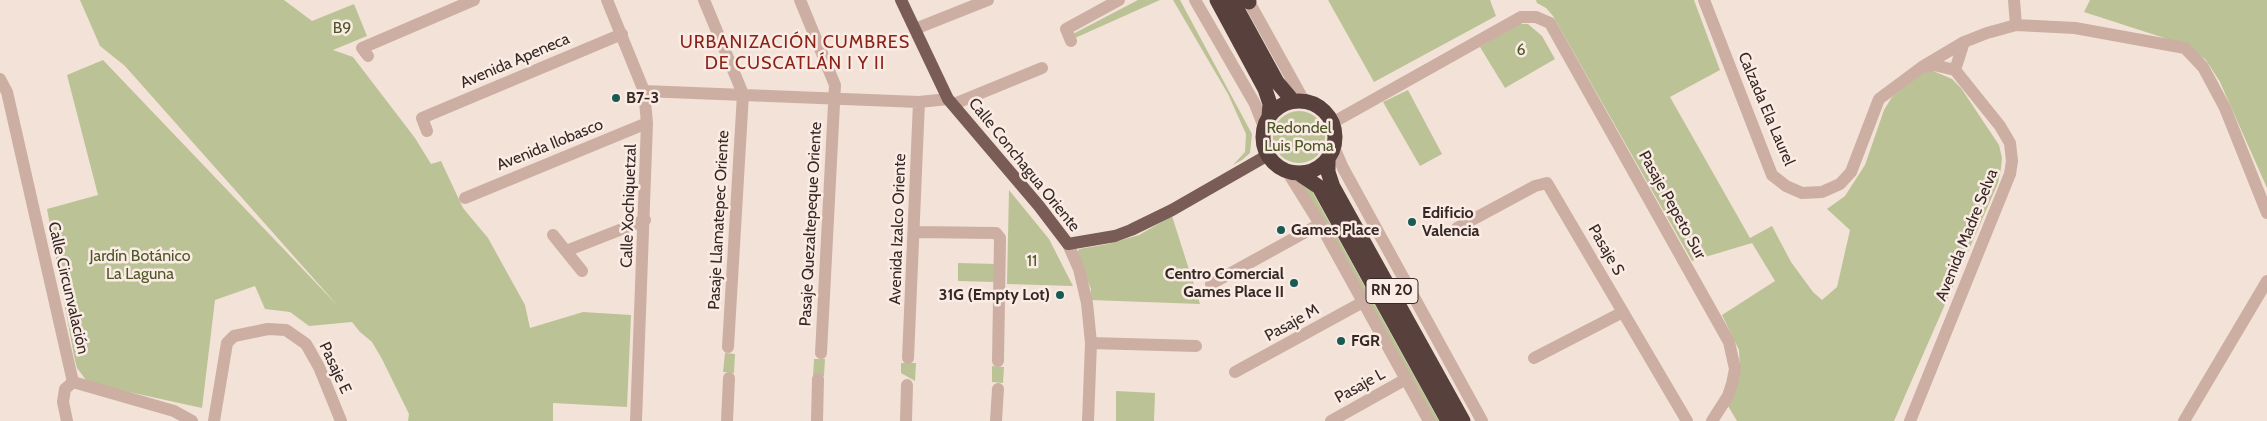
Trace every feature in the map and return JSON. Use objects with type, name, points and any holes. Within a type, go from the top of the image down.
[{"type":"highway","points":[[1217,0],[1265,89],[1270,104],[1263,139],[1268,155]]},
{"type":"highway","points":[[1232,0],[1277,82],[1298,101],[1321,108],[1332,123]]},
{"type":"highway","points":[[1267,122],[1282,105],[1298,101]]},
{"type":"highway","name":"RN 20","points":[[1332,123],[1335,132],[1328,172],[1333,187],[1463,421]]},
{"type":"highway","points":[[1293,172],[1318,169],[1331,152]]},
{"type":"highway","name":"RN 20","points":[[1268,155],[1278,167],[1293,172],[1319,187],[1448,421]]},
{"type":"main road","name":"Calle Conchagua Oriente","points":[[901,0],[951,102],[1039,206],[1068,244]]},
{"type":"main road","points":[[1068,244],[1116,236],[1131,230],[1172,210],[1268,155]]},
{"type":"street","points":[[365,52],[474,0]]},
{"type":"street","name":"Calle Xochiquetzal","points":[[607,0],[644,91],[647,123],[645,220],[636,421]]},
{"type":"street","points":[[704,0],[743,94]]},
{"type":"street","name":"Pasaje Quezaltepeque Oriente","points":[[800,0],[835,85],[821,353]]},
{"type":"street","points":[[914,29],[988,0]]},
{"type":"street","points":[[1071,41],[1066,30],[1119,0]]},
{"type":"street","points":[[1195,0],[1267,122]]},
{"type":"street","name":"Calzada Ela Laurel","points":[[1704,0],[1772,174],[1786,186],[1802,193],[1822,192],[1840,184],[1852,172],[1879,99],[1922,67],[1964,42]]},
{"type":"street","points":[[2014,0],[2016,25]]},
{"type":"street","points":[[1248,1],[1298,101]]},
{"type":"street","name":"Pasaje Pepeto Sur","points":[[1332,123],[1521,17],[1536,17],[1550,23],[1729,342],[1735,369],[1732,384],[1728,396],[1712,421]]},
{"type":"street","points":[[1922,67],[1934,65],[1955,70],[1964,42],[1987,32],[2016,25],[2076,28],[2185,48],[2203,68],[2225,108],[2267,213]]},
{"type":"street","name":"Avenida Apeneca","points":[[427,131],[422,118],[622,34]]},
{"type":"street","points":[[644,91],[951,102],[1042,68]]},
{"type":"street","name":"Avenida Madre Selva","points":[[1910,421],[2011,168],[2010,143],[2000,126],[1955,70]]},
{"type":"street","name":"Calle Circunvalación","points":[[0,79],[7,92],[73,382]]},
{"type":"street","name":"Pasaje Llamatepec Oriente","points":[[728,347],[743,94]]},
{"type":"street","name":"Avenida Izalco Oriente","points":[[908,358],[919,102]]},
{"type":"street","name":"Avenida Ilobasco","points":[[474,198],[647,123]]},
{"type":"street","points":[[1331,152],[1346,174],[1482,421]]},
{"type":"street","points":[[1293,172],[1429,421]]},
{"type":"street","name":"Pasaje S","points":[[1457,228],[1534,186],[1548,183],[1687,421]]},
{"type":"street","points":[[566,251],[645,220]]},
{"type":"street","points":[[1210,284],[1320,224]]},
{"type":"street","points":[[914,232],[996,233],[1000,238],[1002,243],[998,361]]},
{"type":"street","points":[[553,235],[582,271]]},
{"type":"street","name":"Calle Conchagua Oriente","points":[[1068,244],[1079,269],[1087,303],[1091,343],[1088,421]]},
{"type":"street","points":[[2184,421],[2267,281]]},
{"type":"street","name":"Pasaje M","points":[[1236,372],[1363,302]]},
{"type":"street","points":[[1534,358],[1623,312]]},
{"type":"street","name":"Pasaje E","points":[[214,421],[227,344],[234,336],[268,329],[286,330],[306,344],[319,367],[341,421]]},
{"type":"street","points":[[1091,343],[1196,346]]},
{"type":"street","points":[[728,421],[729,378]]},
{"type":"street","points":[[817,421],[818,378]]},
{"type":"street","name":"Pasaje L","points":[[1331,421],[1406,379]]},
{"type":"street","points":[[67,421],[63,402],[65,389],[73,382],[174,411],[192,421]]},
{"type":"street","points":[[906,421],[907,384]]},
{"type":"street","points":[[996,421],[998,389]]},
{"type":"green space","points":[[80,0],[284,0],[312,21],[354,4],[367,36],[333,50],[353,57],[415,138],[431,164],[441,161],[463,208],[488,238],[525,305],[530,328],[583,312],[631,315],[627,407],[553,403],[553,421],[408,421],[409,414],[382,359],[372,342],[352,322],[309,326],[290,312],[265,309],[255,286],[215,300],[202,408],[97,385],[86,380],[77,368],[74,356],[47,209],[98,195],[67,75],[103,60],[338,306],[125,66],[100,46]]},
{"type":"green space","points":[[1138,0],[1160,0],[1075,38],[1071,35]]},
{"type":"green space","points":[[1173,0],[1180,0],[1252,134],[1250,153],[1233,165],[1245,152],[1246,134],[1228,94]]},
{"type":"green space","points":[[1328,0],[1490,0],[1496,16],[1374,82]]},
{"type":"green space","points":[[1536,0],[1694,0],[1720,70],[1670,97],[1750,238],[1772,226],[1791,262],[1813,292],[1822,300],[1837,287],[1850,230],[1827,209],[1845,196],[1865,165],[1884,110],[1892,97],[1917,76],[1931,70],[1952,79],[1961,88],[1999,145],[2002,158],[1998,183],[1894,421],[1737,421],[1728,406],[1740,372],[1739,350],[1722,315],[1775,281],[1752,243],[1692,261],[1553,16]]},
{"type":"green space","points":[[2090,0],[2267,0],[2267,188],[2220,82],[2206,60],[2186,45],[2084,12]]},
{"type":"green space","name":"6","points":[[1518,24],[1528,24],[1542,36],[1555,59],[1505,88],[1480,47]]},
{"type":"green space","points":[[1408,90],[1442,154],[1420,166],[1383,102]]},
{"type":"green space","name":"Redondel Luis Poma","points":[[1294,111],[1304,111],[1318,118],[1325,132],[1325,142],[1318,156],[1304,163],[1294,163],[1284,159],[1277,152],[1273,142],[1273,132],[1277,122],[1284,115]]},
{"type":"green space","points":[[1298,182],[1312,191],[1439,421],[1430,421]]},
{"type":"green space","name":"11","points":[[1009,190],[1049,239],[1073,286],[1007,284]]},
{"type":"green space","points":[[1172,216],[1200,304],[1090,300],[1091,289],[1077,254],[1079,249],[1108,244],[1139,235]]},
{"type":"green space","points":[[958,263],[996,264],[994,282],[958,281]]},
{"type":"green space","points":[[725,353],[735,354],[734,373],[723,372]]},
{"type":"green space","points":[[814,359],[825,359],[824,376],[813,376]]},
{"type":"green space","points":[[901,363],[916,363],[915,381],[901,373]]},
{"type":"green space","points":[[992,366],[1004,367],[1003,383],[992,382]]},
{"type":"green space","points":[[1116,391],[1155,393],[1154,421],[1116,421]]},
{"type":"place","name":"B7-3","points":[[616,98]]},
{"type":"place","name":"Edificio Valencia","points":[[1412,222]]},
{"type":"place","name":"Games Place","points":[[1281,230]]},
{"type":"place","name":"Centro Comercial Games Place II","points":[[1294,283]]},
{"type":"place","name":"31G (Empty Lot)","points":[[1060,295]]},
{"type":"place","name":"FGR","points":[[1341,341]]},
{"type":"district","name":"URBANIZACIÓN CUMBRES DE CUSCATLÁN I Y II","points":[[795,53]]},
{"type":"park label","name":"B9","points":[[342,28]]},
{"type":"park label","name":"Jardín Botánico La Laguna","points":[[140,265]]}]
